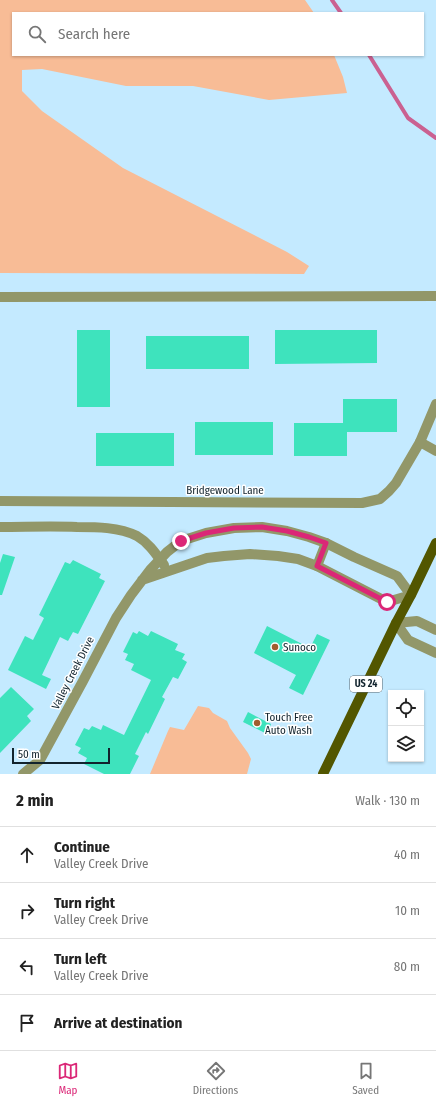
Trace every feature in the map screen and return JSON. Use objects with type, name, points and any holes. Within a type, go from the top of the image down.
[{"type":"main road","name":"US 24","points":[[323,774],[436,543]]},
{"type":"street","points":[[0,297],[436,296]]},
{"type":"street","name":"Bridgewood Lane","points":[[0,501],[362,503],[380,499],[396,483],[420,442],[436,404]]},
{"type":"street","points":[[420,442],[436,450]]},
{"type":"street","points":[[0,527],[82,527],[117,530],[137,536],[151,547],[170,571]]},
{"type":"street","name":"Valley Creek Drive","points":[[23,774],[40,760],[116,618],[142,580],[167,552],[181,541],[206,533],[234,528],[262,527],[287,531],[326,543],[354,558],[397,576],[411,595]]},
{"type":"street","points":[[317,566],[326,543]]},
{"type":"street","points":[[142,580],[208,558],[250,554],[298,559],[317,566],[387,602],[411,595]]},
{"type":"street","points":[[396,623],[418,621],[436,630]]},
{"type":"street","points":[[396,623],[408,640],[436,652]]},
{"type":"shaded area","points":[[0,0],[305,0],[313,12],[12,12],[12,56],[334,56],[343,77],[347,93],[269,100],[193,86],[126,86],[42,69],[22,70],[22,91],[42,111],[123,168],[287,252],[309,266],[304,274],[0,273]]},
{"type":"shaded area","points":[[198,706],[209,708],[213,713],[227,721],[230,728],[251,759],[247,774],[150,774],[170,727],[184,730]]},
{"type":"building","points":[[77,330],[110,330],[110,407],[77,407]]},
{"type":"building","points":[[275,330],[377,330],[377,363],[275,364]]},
{"type":"building","points":[[146,336],[249,336],[249,369],[146,369]]},
{"type":"building","points":[[343,399],[397,399],[397,432],[347,432],[347,456],[294,456],[294,423],[343,423]]},
{"type":"building","points":[[195,422],[273,422],[273,455],[195,455]]},
{"type":"building","points":[[96,433],[174,433],[174,466],[96,466]]},
{"type":"building","points":[[3,554],[15,557],[2,595],[0,595],[0,563]]},
{"type":"building","points":[[73,560],[101,574],[99,578],[105,581],[78,634],[73,632],[68,641],[60,637],[42,675],[51,679],[46,689],[8,670],[25,636],[33,640],[44,618],[39,615],[65,562],[70,564]]},
{"type":"building","points":[[267,626],[310,648],[317,634],[330,640],[303,695],[289,688],[296,675],[254,653]]},
{"type":"building","points":[[139,631],[148,636],[151,631],[178,644],[175,650],[185,654],[182,659],[187,662],[178,679],[173,677],[162,697],[165,699],[148,734],[146,732],[135,754],[139,756],[130,774],[104,774],[84,764],[87,758],[78,753],[81,748],[75,745],[84,728],[89,730],[92,726],[101,730],[103,725],[124,735],[151,680],[131,670],[134,664],[125,660],[128,654],[123,652],[133,632],[137,634]]},
{"type":"building","points":[[11,687],[34,709],[27,716],[31,721],[0,753],[0,698]]},
{"type":"building","name":"Touch Free Auto Wash","points":[[248,712],[271,724],[267,734],[243,722]]},
{"type":"waterway","points":[[332,0],[340,12]]},
{"type":"waterway","points":[[370,56],[408,118],[436,138]]},
{"type":"place","name":"Sunoco","points":[[275,647]]},
{"type":"place","name":"Touch Free Auto Wash","points":[[257,723]]},
{"type":"route","points":[[181,541],[206,533],[234,528],[262,527],[287,531],[309,537],[326,543],[317,566],[387,602]]}]
